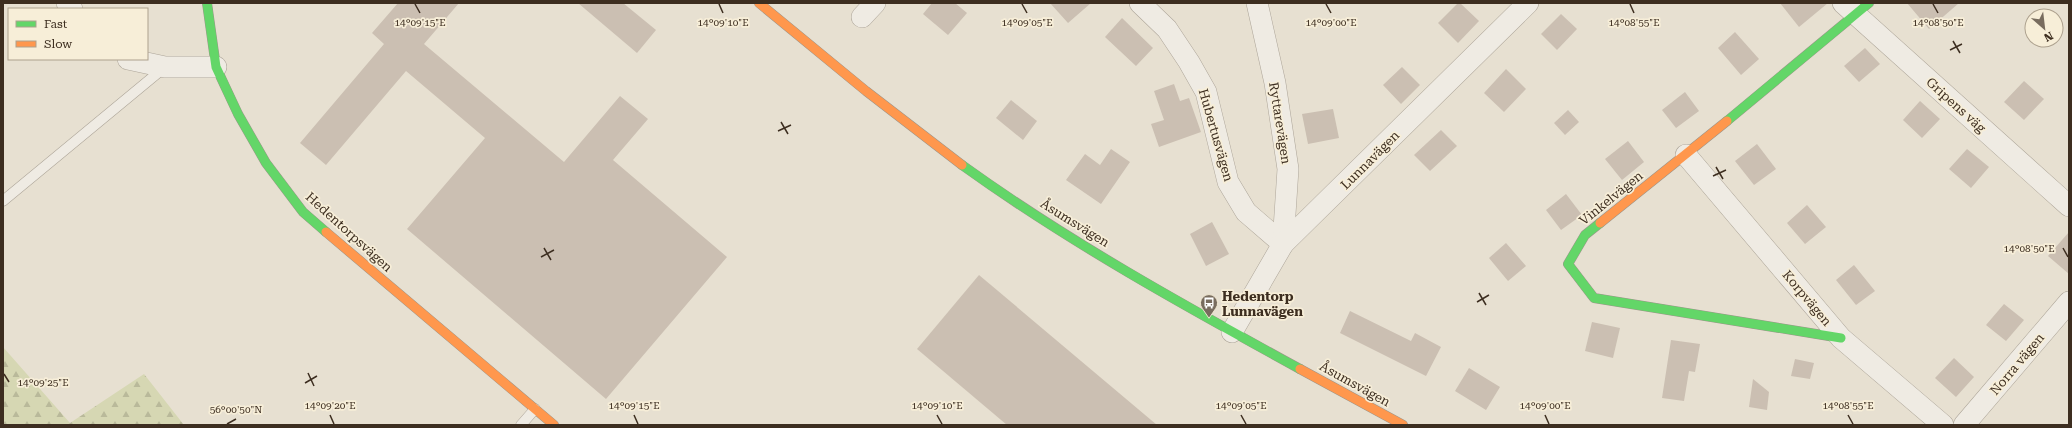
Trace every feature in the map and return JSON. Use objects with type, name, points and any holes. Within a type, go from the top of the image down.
[{"type":"street","name":"Hedentorpsvägen","points":[[207,3],[216,66],[238,114],[266,163],[303,212],[554,425]]},
{"type":"street","name":"Åsumsvägen","points":[[759,3],[904,121],[975,173],[1062,231],[1232,332],[1403,425]]},
{"type":"street","name":"Hubertusvägen","points":[[1140,3],[1166,29],[1189,62],[1206,92],[1228,182],[1246,212],[1283,244]]},
{"type":"street","name":"Ryttarevägen","points":[[1257,3],[1275,83],[1288,169],[1283,244]]},
{"type":"street","name":"Lunnavägen","points":[[1232,332],[1283,244],[1528,3]]},
{"type":"street","name":"Vinkelvägen","points":[[1841,338],[1594,298],[1568,264],[1585,235],[1686,155],[1856,7]]},
{"type":"street","name":"Gripens väg","points":[[1856,7],[2069,206]]},
{"type":"street","points":[[132,60],[164,68],[216,66]]},
{"type":"street","name":"Korpvägen","points":[[1686,155],[1841,338],[1943,425]]},
{"type":"street","name":"Norra vägen","points":[[1964,425],[2069,302]]},
{"type":"lane","points":[[3,201],[164,68]]},
{"type":"lane","points":[[520,425],[535,408]]},
{"type":"green space","points":[[3,347],[70,423],[144,374],[184,425],[3,425]]},
{"type":"building","points":[[398,3],[459,3],[424,44],[564,162],[620,96],[648,119],[613,160],[727,257],[606,399],[407,229],[485,138],[406,71],[326,165],[300,143],[384,44],[372,33]]},
{"type":"building","points":[[578,3],[623,3],[656,30],[637,53]]},
{"type":"building","points":[[932,3],[955,3],[967,13],[948,35],[923,14]]},
{"type":"building","points":[[1050,3],[1091,3],[1068,23]]},
{"type":"building","points":[[1458,3],[1460,3],[1479,21],[1458,43],[1438,23]]},
{"type":"building","points":[[1780,3],[1828,3],[1799,27]]},
{"type":"building","points":[[1907,3],[1959,3],[1929,29]]},
{"type":"building","points":[[1561,14],[1577,29],[1557,50],[1541,34]]},
{"type":"building","points":[[1122,18],[1153,48],[1136,66],[1105,37]]},
{"type":"building","points":[[1735,32],[1759,59],[1741,75],[1718,48]]},
{"type":"building","points":[[1865,48],[1880,64],[1859,82],[1844,66]]},
{"type":"building","points":[[1402,67],[1420,85],[1401,104],[1383,85]]},
{"type":"building","points":[[1506,69],[1526,89],[1504,112],[1484,93]]},
{"type":"building","points":[[2024,81],[2044,99],[2024,120],[2004,102]]},
{"type":"building","points":[[1174,84],[1180,101],[1189,98],[1201,132],[1159,147],[1151,124],[1164,120],[1154,91]]},
{"type":"building","points":[[1685,92],[1699,111],[1676,128],[1662,110]]},
{"type":"building","points":[[1011,100],[1037,121],[1023,140],[996,118]]},
{"type":"building","points":[[1920,101],[1940,119],[1922,138],[1903,120]]},
{"type":"building","points":[[1333,109],[1339,138],[1308,144],[1302,114]]},
{"type":"building","points":[[1568,110],[1579,122],[1565,135],[1554,123]]},
{"type":"building","points":[[1441,130],[1457,146],[1430,171],[1414,155]]},
{"type":"building","points":[[1628,141],[1644,162],[1622,180],[1605,159]]},
{"type":"building","points":[[1757,144],[1776,169],[1754,185],[1735,161]]},
{"type":"building","points":[[1111,149],[1130,162],[1101,204],[1066,180],[1085,154],[1100,165]]},
{"type":"building","points":[[1967,149],[1989,167],[1971,188],[1949,169]]},
{"type":"building","points":[[1566,194],[1582,215],[1561,230],[1546,210]]},
{"type":"building","points":[[1807,205],[1826,227],[1805,244],[1787,223]]},
{"type":"building","points":[[1212,222],[1229,254],[1206,266],[1190,234]]},
{"type":"building","points":[[2069,232],[2069,274],[2048,256]]},
{"type":"building","points":[[1506,243],[1526,266],[1508,281],[1489,258]]},
{"type":"building","points":[[1854,265],[1875,291],[1856,305],[1836,280]]},
{"type":"building","points":[[979,275],[1157,425],[1007,425],[917,349]]},
{"type":"building","points":[[2004,304],[2024,320],[2006,341],[1986,325]]},
{"type":"building","points":[[1350,311],[1411,341],[1415,333],[1441,347],[1426,376],[1340,333]]},
{"type":"building","points":[[1592,322],[1620,328],[1613,358],[1585,351]]},
{"type":"building","points":[[1671,340],[1700,344],[1695,372],[1689,371],[1684,401],[1662,398]]},
{"type":"building","points":[[1954,358],[1974,377],[1956,397],[1935,378]]},
{"type":"building","points":[[1795,359],[1814,363],[1810,379],[1791,376]]},
{"type":"building","points":[[1469,368],[1500,387],[1486,410],[1455,391]]},
{"type":"building","points":[[1753,379],[1769,392],[1767,410],[1749,407]]},
{"type":"traffic: fast","points":[[207,3],[216,67],[238,114],[266,163],[303,212],[326,232]]},
{"type":"traffic: fast","points":[[1727,121],[1869,3]]},
{"type":"traffic: fast","points":[[962,165],[1086,247],[1171,297],[1300,369]]},
{"type":"traffic: fast","points":[[1600,223],[1585,235],[1568,264],[1594,298],[1841,338]]},
{"type":"traffic: slow","points":[[759,3],[866,91],[962,165]]},
{"type":"traffic: slow","points":[[1600,223],[1727,121]]},
{"type":"traffic: slow","points":[[326,232],[554,425]]},
{"type":"traffic: slow","points":[[1300,369],[1403,425]]},
{"type":"place","name":"Hedentorp Lunnavägen","points":[[1209,318]]}]
